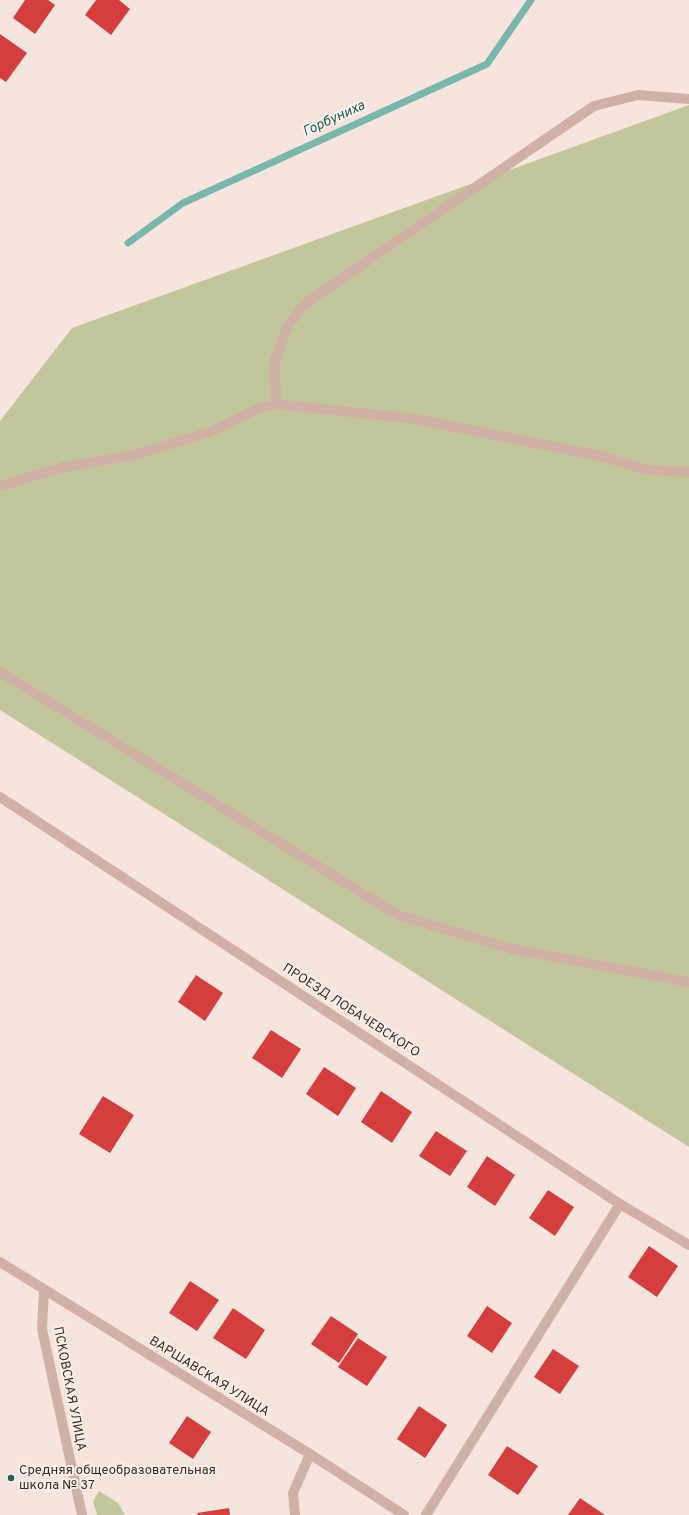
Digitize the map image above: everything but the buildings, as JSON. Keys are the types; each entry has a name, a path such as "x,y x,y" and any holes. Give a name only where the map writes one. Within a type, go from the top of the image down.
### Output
{"street":[{"path":"276,404 275,361 286,330 303,305 594,106 638,96 689,99"},
{"path":"0,486 64,467 134,455 210,432 260,408 276,404 416,419 600,456 648,470 689,472"},
{"path":"0,672 398,914 512,949 689,982"},
{"name":"ПРОЕЗД ЛОБАЧЕВСКОГО","path":"0,797 620,1204 689,1245"},
{"path":"426,1515 620,1204"},
{"name":"ВАРШАВСКАЯ УЛИЦА","path":"0,1262 310,1454 404,1515"},
{"name":"ПСКОВСКАЯ УЛИЦА","path":"44,1290 42,1329 82,1515"},
{"path":"295,1515 293,1493 310,1454"}],"green space":[{"path":"689,105 689,1147 0,710 0,421 72,328"},
{"path":"99,1491 118,1503 125,1515 97,1515 93,1501"}],"waterway":[{"name":"Горбуниха","path":"128,243 183,203 487,64 531,0"}],"place":[{"name":"Средняя общеобразовательная школа № 37","path":"11,1478"}]}
